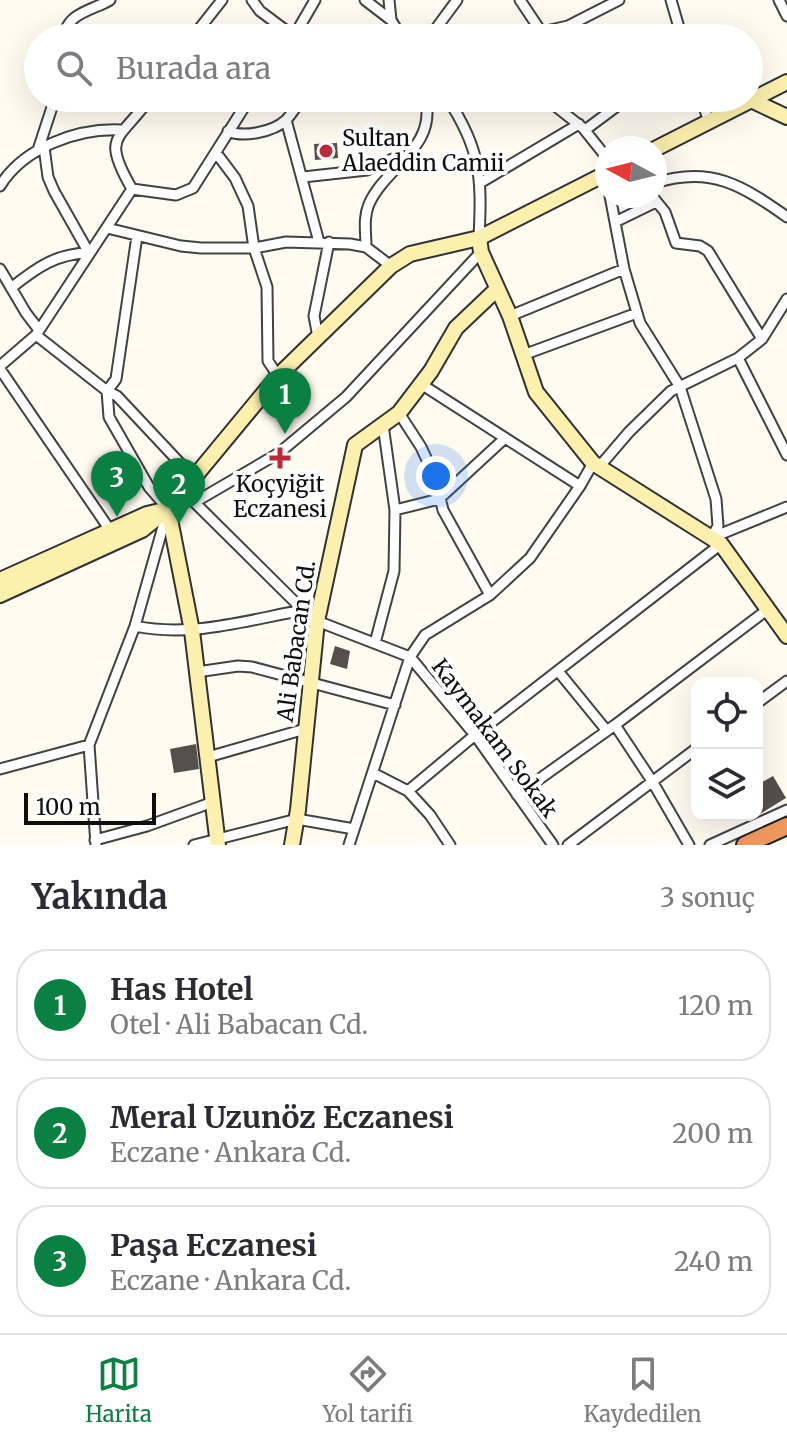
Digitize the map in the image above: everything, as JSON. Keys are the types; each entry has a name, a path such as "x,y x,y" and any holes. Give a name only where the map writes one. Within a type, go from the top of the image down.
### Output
{"highway":[{"path":"745,845 787,826"}],"main road":[{"path":"763,94 787,82"},
{"path":"763,106 787,117"},
{"path":"667,143 728,112"},
{"path":"0,595 142,530 168,509 278,376 391,266 410,254 480,245 595,183"},
{"path":"480,245 510,316 536,392 596,465 716,541 787,636"},
{"path":"383,425 399,413 421,384 456,328 497,289"},
{"name":"Ali Babacan Cd.","path":"292,845 317,621 355,445 383,425"},
{"path":"0,580 147,514 168,509"},
{"path":"168,509 192,631 217,841"}],"street":[{"path":"68,24 71,19 110,0"},
{"path":"203,24 222,0"},
{"path":"252,0 277,24"},
{"path":"301,24 315,0"},
{"path":"365,0 393,24"},
{"path":"389,0 391,20"},
{"path":"439,24 457,0"},
{"path":"520,0 536,24"},
{"path":"572,24 619,0"},
{"path":"671,0 678,24"},
{"path":"779,0 787,16"},
{"path":"51,112 41,148 48,177 89,253"},
{"path":"132,189 116,157 115,144 121,130 140,112"},
{"path":"132,189 176,195 185,193 197,184 240,112"},
{"path":"228,131 242,135 276,126 292,112"},
{"path":"366,247 365,224 371,200 407,158 424,131 426,112"},
{"path":"195,502 279,453 346,397 480,245 479,166 455,112"},
{"path":"563,112 582,127 595,143"},
{"path":"480,183 606,112"},
{"path":"706,112 709,122"},
{"path":"286,120 324,242 314,316 318,337"},
{"path":"0,186 12,170 41,148 98,129 121,130"},
{"path":"217,154 235,178 248,206 254,248 267,287 268,361 278,376"},
{"path":"303,177 367,170 395,158 407,158"},
{"path":"667,180 683,177 718,179 748,190 787,217"},
{"path":"110,530 0,367 38,332 132,189"},
{"path":"612,208 624,269 640,323 680,387 716,499 716,541"},
{"path":"615,222 639,208"},
{"path":"662,208 676,243 700,246 708,251 762,339"},
{"path":"107,228 192,247 254,248 286,242 366,247 391,266"},
{"path":"137,236 116,379 107,391 109,417 149,487 168,509 135,626 89,745 96,842 213,802"},
{"path":"11,288 34,269 59,256 89,253"},
{"path":"0,269 38,332 107,391 117,396 194,478"},
{"path":"510,316 624,269"},
{"path":"351,844 410,657 425,635 490,595 530,558 596,465 671,391 738,358 762,339 787,299"},
{"path":"523,355 637,313"},
{"path":"738,358 787,455"},
{"path":"421,384 580,486"},
{"path":"399,413 421,447 435,477 443,510 490,595"},
{"path":"375,643 394,571 395,510 383,425"},
{"path":"395,510 439,499 504,439"},
{"name":"Kaymakam Sokak","path":"183,491 317,621 410,657 475,735 553,845"},
{"path":"408,791 716,541 787,507"},
{"path":"517,795 768,609"},
{"path":"135,626 162,632 192,631 303,610"},
{"path":"197,672 238,666 309,680 395,705"},
{"path":"558,671 611,728 652,781 689,845"},
{"path":"763,699 787,681"},
{"path":"208,757 305,729"},
{"path":"0,769 89,745"},
{"path":"568,845 696,749"},
{"path":"373,773 408,791 430,815 450,845"},
{"path":"710,845 787,810"},
{"path":"194,845 297,819 354,829"}],"building":[{"name":"Sultan Alaeddin Camii","path":"337,143 338,158 315,160 314,144"},
{"path":"335,646 350,651 347,669 330,664"},
{"path":"196,744 199,769 174,773 170,749"},
{"path":"773,776 786,798 763,812 763,782"}],"place":[{"name":"Sultan Alaeddin Camii","path":"326,151"},
{"name":"Has Hotel","path":"285,434"},
{"name":"Koçyiğit Eczanesi","path":"280,458"},
{"name":"Paşa Eczanesi","path":"117,517"},
{"name":"Meral Uzunöz Eczanesi","path":"179,524"}]}
